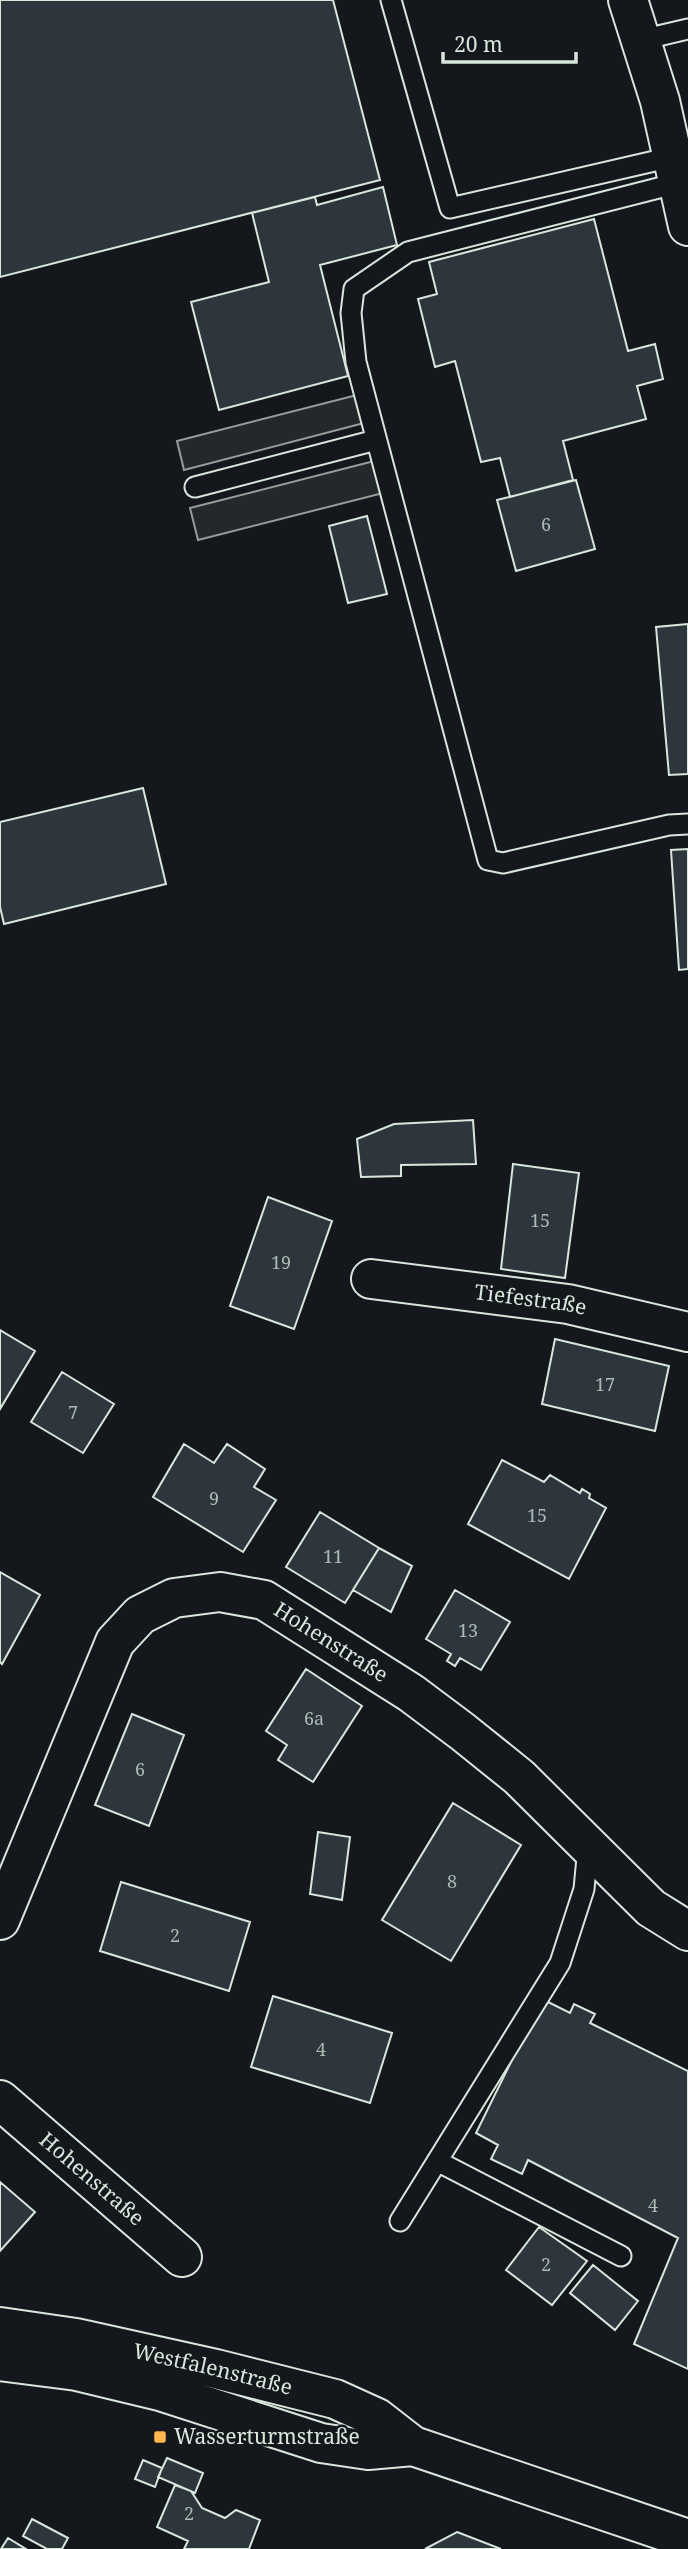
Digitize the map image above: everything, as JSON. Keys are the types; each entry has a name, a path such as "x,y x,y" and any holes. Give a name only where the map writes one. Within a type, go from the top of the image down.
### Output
{"street":[{"path":"628,0 660,101 688,226"},
{"name":"Tiefestraße","path":"371,1279 568,1304 688,1332"},
{"name":"Hohenstraße","path":"0,1920 115,1642 140,1615 151,1609 174,1598 219,1592 264,1600 411,1693 519,1777 651,1908 688,1931"},
{"name":"Hohenstraße","path":"0,2100 182,2257"},
{"name":"Westfalenstraße","path":"0,2327 76,2338 335,2399 377,2418 413,2446 688,2539"},
{"name":"Westfalenstraße","path":"0,2361 77,2371 160,2391 321,2443 368,2450 413,2446"}],"lane":[{"path":"391,0 450,208 675,170"},
{"path":"641,40 688,29"},
{"path":"675,170 408,252 354,289 351,313 356,362 488,860 503,863 669,825 688,824"},
{"path":"195,486 376,440"},
{"path":"400,2221 560,1962 584,1889 588,1847"},
{"path":"437,2161 621,2256"}],"shaded area":[{"path":"357,395 364,423 184,470 177,441"},
{"path":"386,458 395,490 198,540 190,508"}],"building":[{"path":"0,0 333,0 380,180 0,277"},
{"path":"383,187 397,245 320,265 348,376 219,410 191,302 269,282 252,213 315,197 317,205"},
{"path":"594,219 628,351 655,344 663,379 637,386 646,419 563,441 573,480 510,497 500,458 481,462 455,361 435,367 418,299 437,294 429,262"},
{"path":"576,480 595,549 516,571 497,500"},
{"path":"367,516 387,594 348,603 329,526"},
{"path":"688,624 688,774 669,775 656,627"},
{"path":"143,788 166,884 4,924 0,907 0,822"},
{"path":"688,849 688,969 679,970 671,850"},
{"path":"473,1120 476,1164 401,1165 401,1176 361,1177 357,1139 394,1124"},
{"path":"513,1164 579,1173 565,1278 501,1269"},
{"path":"268,1197 332,1221 294,1329 230,1306"},
{"path":"0,1330 35,1351 0,1409"},
{"path":"555,1339 669,1366 655,1431 542,1404"},
{"path":"62,1372 114,1404 83,1453 31,1422"},
{"path":"184,1444 214,1463 227,1444 265,1469 254,1487 276,1500 243,1552 153,1497"},
{"path":"502,1460 544,1482 550,1475 580,1493 582,1489 590,1494 589,1498 606,1508 569,1579 468,1524"},
{"path":"320,1512 379,1548 345,1603 286,1567"},
{"path":"379,1548 412,1566 391,1612 353,1590"},
{"path":"0,1572 40,1595 2,1664 0,1662"},
{"path":"455,1590 510,1622 481,1670 460,1658 455,1666 447,1661 451,1654 426,1639"},
{"path":"306,1669 362,1706 313,1782 278,1760 287,1745 266,1731"},
{"path":"132,1714 184,1735 149,1826 95,1805"},
{"path":"453,1803 521,1845 451,1961 382,1920"},
{"path":"318,1832 350,1837 342,1900 310,1894"},
{"path":"121,1882 250,1922 229,1991 100,1951"},
{"path":"273,1996 392,2033 370,2103 251,2067"},
{"path":"542,1999 570,2013 574,2004 595,2014 590,2023 688,2071 688,2369 634,2344 678,2238 528,2160 522,2174 491,2159 498,2145 476,2133"},
{"path":"0,2182 35,2212 0,2251"},
{"path":"539,2227 587,2261 552,2305 506,2270"},
{"path":"593,2265 638,2301 615,2330 570,2293"},
{"path":"167,2458 203,2473 195,2493 158,2477"},
{"path":"143,2460 162,2468 155,2487 135,2479"},
{"path":"175,2485 191,2491 202,2508 225,2518 236,2510 260,2520 249,2549 184,2549 188,2541 157,2527"},
{"path":"32,2519 68,2538 62,2549 47,2549 23,2536"},
{"path":"457,2532 501,2549 425,2549"},
{"path":"8,2538 26,2549 1,2549"}],"place":[{"name":"Wasserturmstraße","path":"160,2437"}]}
